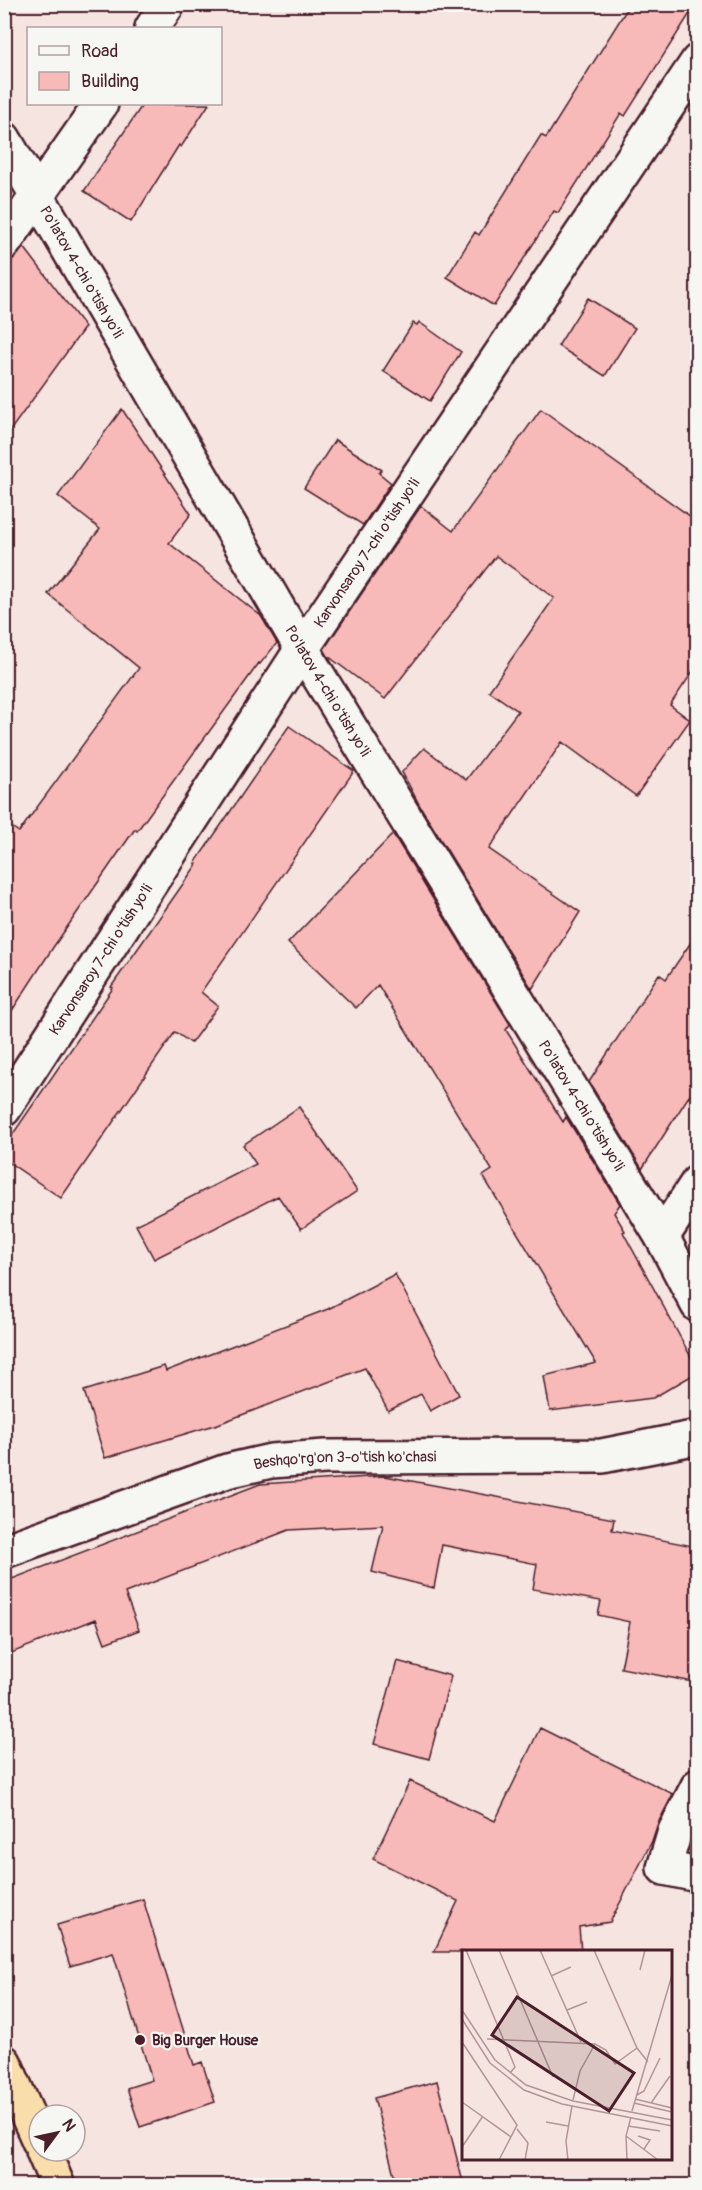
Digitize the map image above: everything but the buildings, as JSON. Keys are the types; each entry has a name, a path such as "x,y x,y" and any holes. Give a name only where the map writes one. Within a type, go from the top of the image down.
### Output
{"highway":[{"path":"4,2062 27,2114"},
{"path":"48,2163 58,2186"}],"street":[{"path":"153,27 168,4"},
{"name":"Karvonsaroy 7-chi o'tish yo'li","path":"4,1109 302,649 698,61"},
{"path":"4,243 100,105"},
{"name":"Po'latov 4-chi o'tish yo'li","path":"4,139 302,649 662,1237 698,1305"},
{"path":"662,1237 698,1182"},
{"name":"Beshqo'rg'on 3-o'tish ko'chasi","path":"4,1551 227,1471 271,1461 325,1457 602,1456 698,1437"},
{"path":"698,1786 675,1831 664,1869 698,1875"}],"place":[{"name":"Big Burger House","path":"140,2040"}]}
